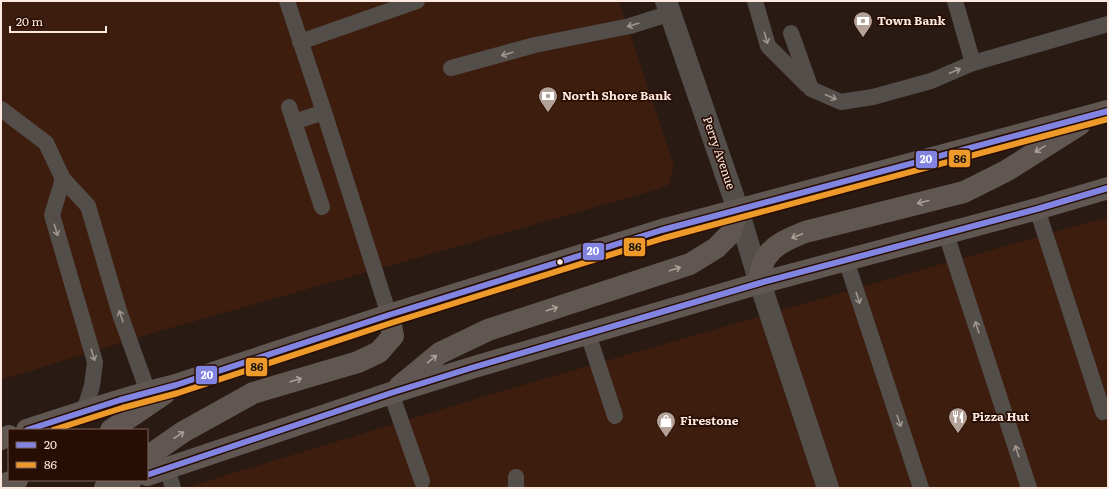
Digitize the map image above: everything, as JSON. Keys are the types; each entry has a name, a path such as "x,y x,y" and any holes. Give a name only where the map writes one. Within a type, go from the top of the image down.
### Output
{"main road":[{"path":"30,429 84,411 176,385 389,315 662,230 1102,112"},
{"path":"759,282 767,255 784,241 805,232 964,192 1006,171 1102,112"},
{"path":"162,477 391,393 759,282 946,234 1108,188"},
{"path":"391,393 440,353 488,330 690,264 716,248 730,234 738,210"},
{"path":"148,456 182,432 253,393 358,362 379,352 394,336 389,315"},
{"path":"112,429 176,385"},
{"path":"1,485 14,481"},
{"path":"104,488 114,481"},
{"path":"104,488 128,481"}],"street":[{"name":"Perry Avenue","path":"668,7 738,210 759,282 828,488"}],"lane":[{"path":"287,1 389,315"},
{"path":"300,42 417,1"},
{"path":"755,1 768,46 811,89 841,102 873,97 931,81 973,63 1108,24"},
{"path":"955,1 973,63"},
{"path":"451,68 535,46 630,26 668,7"},
{"path":"791,33 811,89"},
{"path":"289,107 322,207"},
{"path":"1,109 46,143 63,179 88,206 120,314 148,392"},
{"path":"294,122 324,112"},
{"path":"63,179 52,216 95,362 92,386 84,411"},
{"path":"1037,209 1103,412 1108,410"},
{"path":"946,234 1028,488"},
{"path":"846,260 920,488"},
{"path":"588,334 615,416"},
{"path":"391,393 422,481"}],"shaded area":[{"path":"1,1 619,1 674,166 669,184 659,189 160,331 1,380"},
{"path":"1108,217 1108,488 184,488 502,391"}],"transit line":[{"name":"20","path":"30,429 120,400 176,385 389,315 662,230 1108,111"},
{"name":"86","path":"56,429 122,408 178,393 391,323 664,238 1108,119"},
{"name":"20","path":"148,475 391,393 471,368 760,283 1037,209 1108,188"}],"place":[{"name":"Town Bank","path":"863,38"},
{"name":"North Shore Bank","path":"548,113"},
{"name":"Pizza Hut","path":"958,434"},
{"name":"Firestone","path":"666,438"}]}
